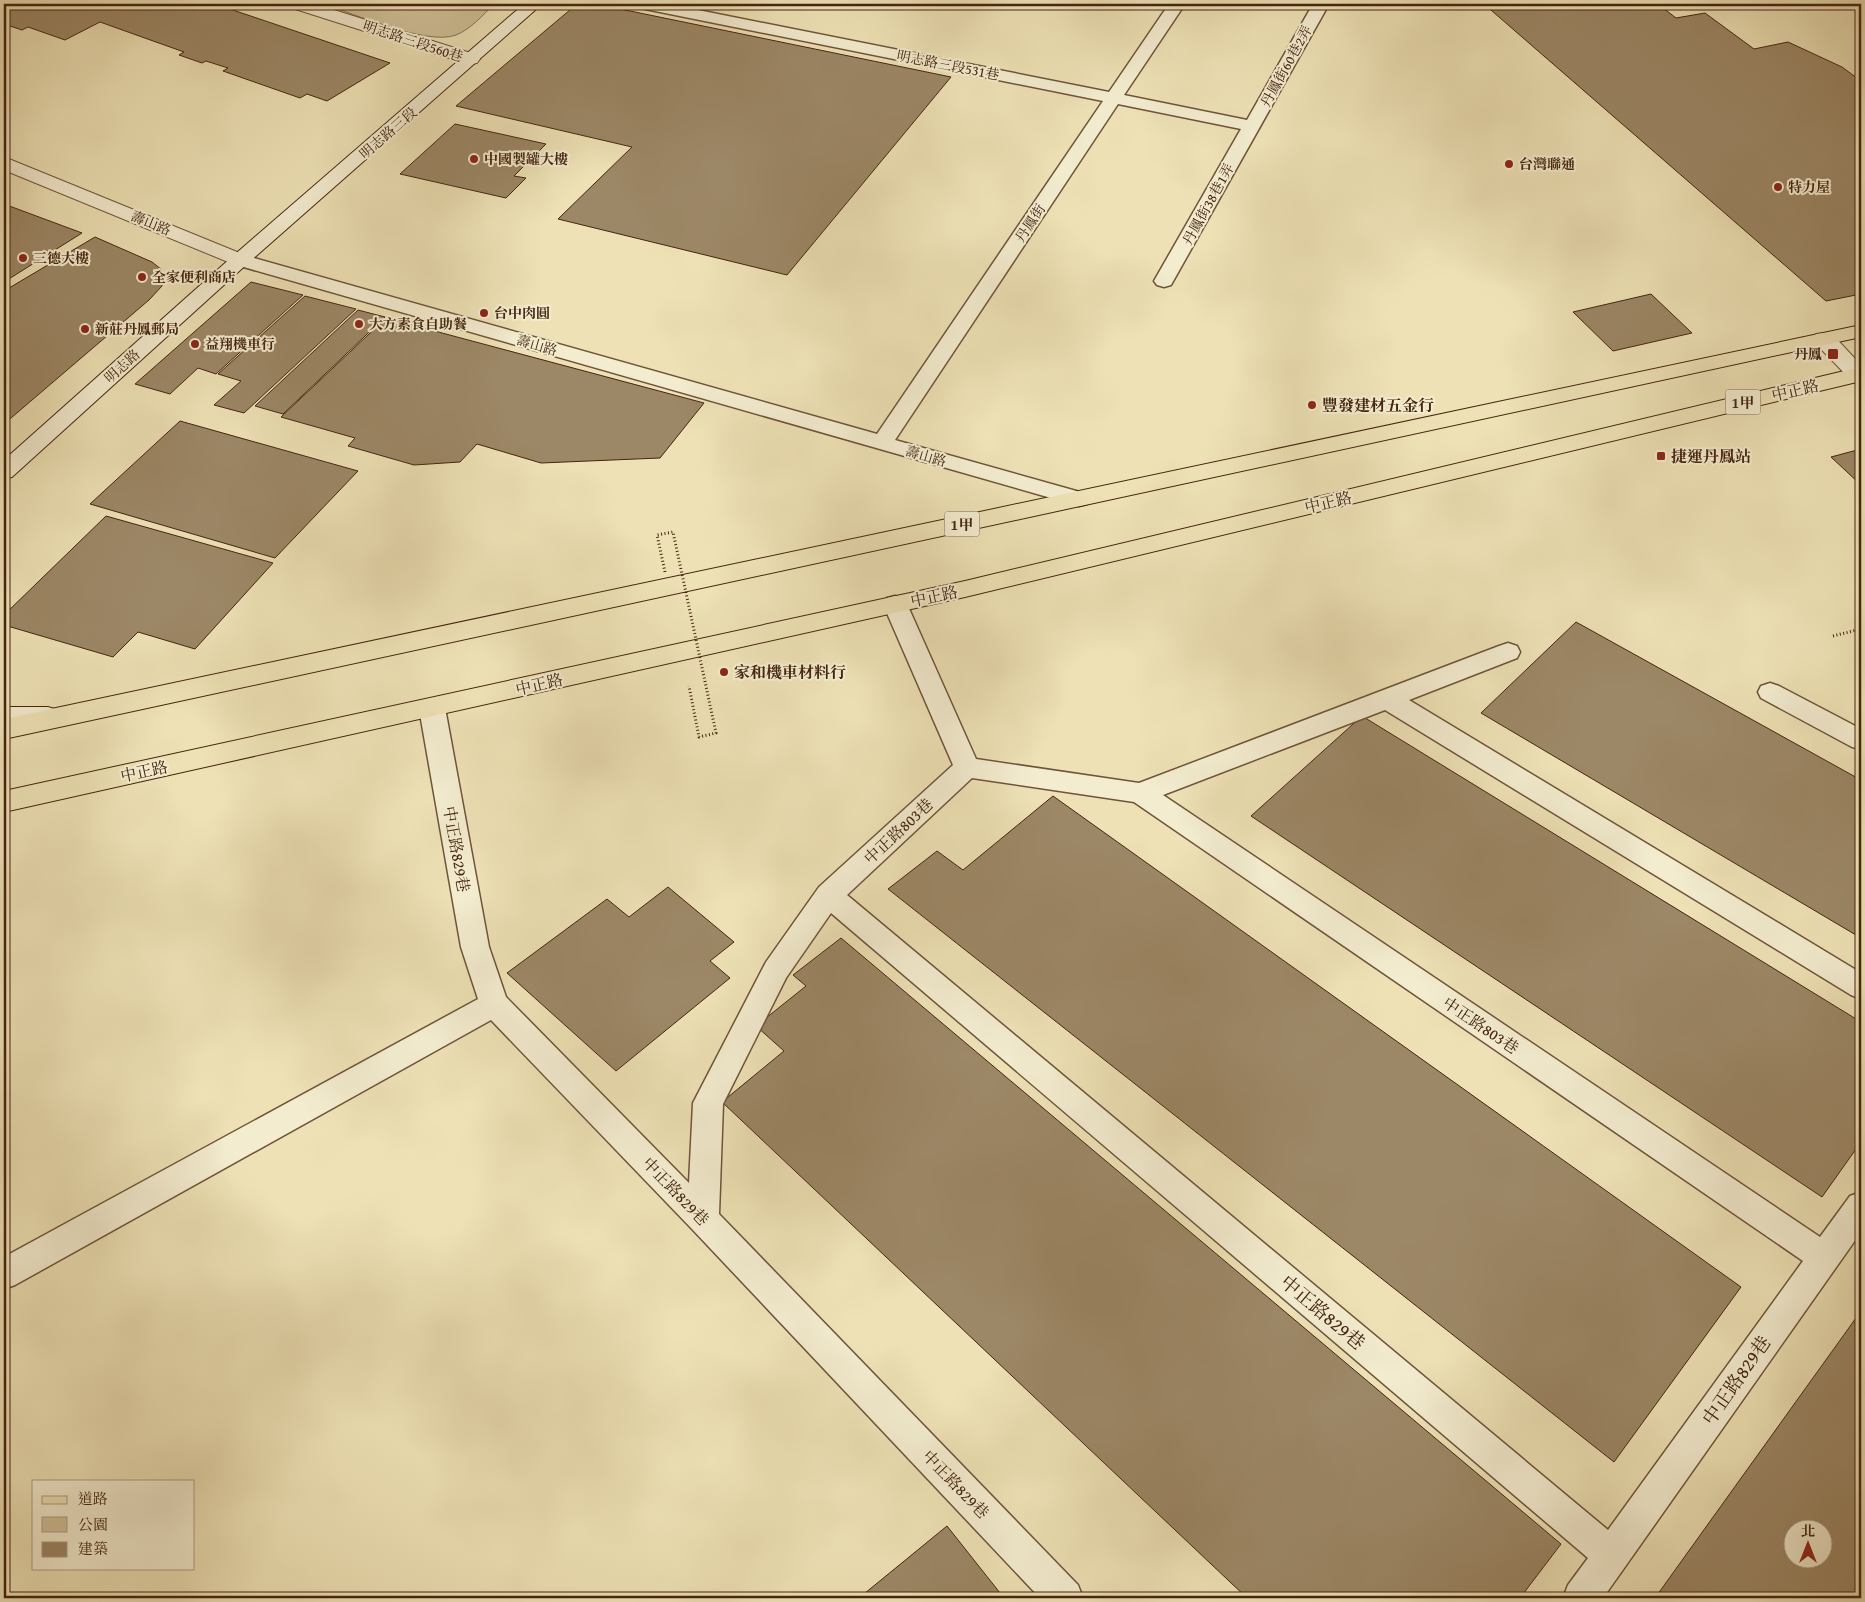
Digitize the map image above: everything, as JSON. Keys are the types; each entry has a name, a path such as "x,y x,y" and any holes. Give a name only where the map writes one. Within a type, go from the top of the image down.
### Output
{"main road":[{"name":"明志路三段560巷","path":"298,4 472,59"},
{"name":"明志路三段","path":"240,260 534,4"},
{"name":"壽山路","path":"4,163 240,260"},
{"name":"明志路","path":"4,472 240,260"},
{"name":"1甲","path":"4,729 1861,331"},
{"path":"1824,339 1860,375"},
{"name":"中正路","path":"4,802 895,604 1860,375"},
{"path":"4,718 62,717"}],"lane":[{"name":"明志路三段531巷","path":"645,4 1252,126"},
{"name":"丹鳳街","path":"882,443 1177,4"},
{"name":"丹鳳街60巷2弄","path":"1252,126 1317,4"},
{"name":"丹鳳街38巷1弄","path":"1164,281 1252,126"},
{"name":"壽山路","path":"240,260 1079,499"},
{"path":"895,604 967,767"},
{"name":"中正路803巷","path":"1140,793 1508,652"},
{"path":"1770,692 1861,740"},
{"path":"1387,699 1861,987"},
{"name":"中正路829巷","path":"432,708 475,947 494,1004 703,1219 1065,1598"},
{"name":"中正路803巷","path":"703,1219 708,1103 776,970 829,895 967,767 1140,793 1822,1257"},
{"name":"中正路829巷","path":"829,895 1612,1555"},
{"path":"4,1274 494,1004"},
{"name":"中正路829巷","path":"1581,1598 1822,1257 1861,1206"}],"path":[{"path":"466,4 476,7"},
{"path":"665,572 657,535 673,532 716,733 699,737 689,686"},
{"path":"1833,636 1861,629"}],"green space":[{"path":"324,4 494,4 467,29 456,35 444,37 410,33"}],"building":[{"path":"4,4 215,4 390,63 327,101 307,94 300,98 223,71 228,68 206,61 202,63 179,55 184,52 100,22 65,40 28,27 22,30 4,24"},
{"path":"577,4 596,4 951,77 787,275 558,219 632,147 456,106"},
{"name":"特力屋","path":"1484,4 1658,4 1676,18 1705,13 1754,49 1788,42 1842,67 1861,81 1861,294 1826,301"},
{"name":"中國製罐大樓","path":"455,124 546,144 514,176 526,178 506,198 400,174"},
{"name":"三德大樓","path":"4,204 82,233 4,282"},
{"path":"95,237 152,262 162,270 162,286 149,300 4,424 4,291"},
{"path":"251,282 303,295 216,374 198,368 170,394 135,384"},
{"path":"1651,294 1692,333 1613,351 1573,312"},
{"path":"305,296 356,309 244,413 214,405 241,381 218,374"},
{"path":"358,310 385,317 283,414 255,406"},
{"path":"386,318 704,403 660,458 541,463 477,444 460,462 414,465 348,446 355,438 281,417"},
{"path":"180,421 358,471 275,558 90,504"},
{"path":"1861,449 1861,485 1831,457"},
{"path":"106,516 273,563 195,649 138,632 113,657 4,625 4,615"},
{"path":"1576,622 1861,780 1861,938 1481,713"},
{"path":"1362,716 1861,1022 1861,1142 1822,1197 1251,816"},
{"path":"1053,796 1741,1287 1614,1462 888,889 937,851 963,870"},
{"path":"668,887 734,942 710,961 730,978 616,1071 507,973 607,899 629,917"},
{"path":"841,938 1561,1544 1520,1598 1247,1598 722,1102 784,1051 756,1026 806,986 793,975"},
{"path":"1861,1311 1861,1598 1655,1598"},
{"path":"947,1526 1004,1598 859,1598"}],"place":[{"name":"中國製罐大樓","path":"474,159"},
{"name":"台灣聯通","path":"1509,164"},
{"name":"特力屋","path":"1778,187"},
{"name":"三德大樓","path":"23,258"},
{"name":"全家便利商店","path":"142,277"},
{"name":"台中肉圓","path":"484,313"},
{"name":"大方素食自助餐","path":"359,324"},
{"name":"新莊丹鳳郵局","path":"85,329"},
{"name":"益翔機車行","path":"195,344"},
{"name":"丹鳳","path":"1833,354"},
{"name":"豐發建材五金行","path":"1312,405"},
{"name":"捷運丹鳳站","path":"1661,456"},
{"name":"家和機車材料行","path":"724,672"}]}
